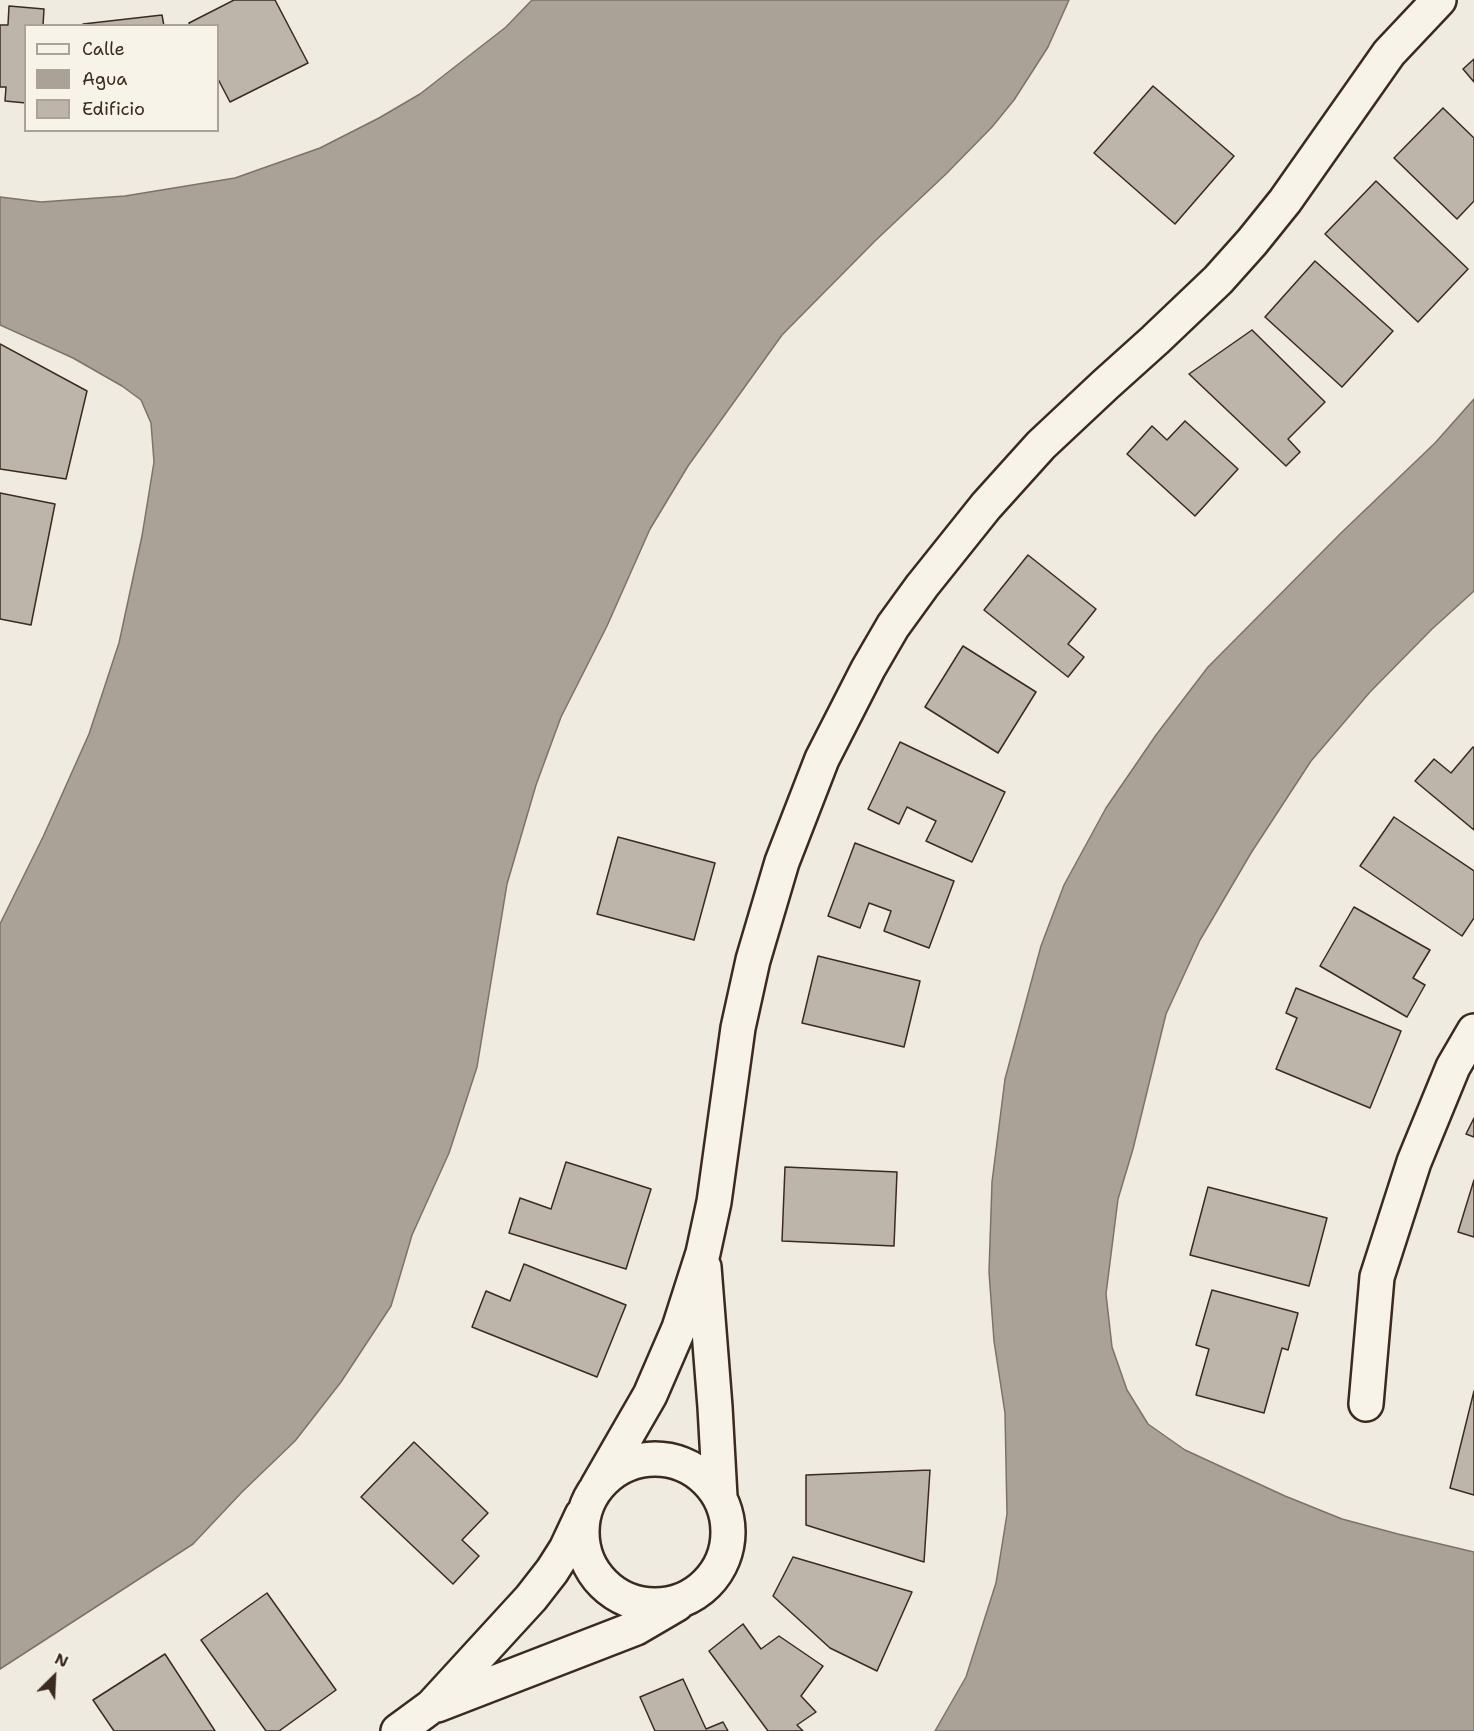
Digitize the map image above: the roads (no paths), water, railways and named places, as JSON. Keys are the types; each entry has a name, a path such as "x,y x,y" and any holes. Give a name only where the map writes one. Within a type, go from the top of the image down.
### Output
{"street":[{"path":"398,1731 432,1706 531,1598 552,1571 566,1549 591,1497 650,1395 679,1328 703,1253 714,1202 738,1028 753,960 782,862 822,759 868,669 893,626 986,506 1041,445 1218,280 1252,242 1285,201 1389,53 1439,0"},
{"path":"1366,1404 1377,1277 1418,1151 1453,1067 1474,1031"},
{"path":"432,1706 636,1628 705,1587 720,1568 728,1544 728,1520 720,1497 716,1407 703,1253"},
{"path":"685,1600 661,1606 637,1604 615,1594 596,1577 585,1556 581,1532 591,1497 615,1470 637,1461 661,1459 685,1465 705,1478 720,1497"}],"water":[{"path":"532,0 1069,0 1048,47 1014,100 992,127 946,174 875,241 782,335 688,466 650,529 607,626 561,717 536,785 507,884 477,1067 449,1153 412,1235 391,1306 341,1382 295,1441 193,1544 0,1669 0,924 43,837 89,734 119,643 142,536 154,462 151,423 141,400 122,386 73,358 0,325 0,197 41,202 125,196 235,178 320,148 420,94 506,27"},
{"path":"1474,399 1474,591 1432,629 1370,692 1311,761 1251,853 1200,940 1166,1014 1133,1149 1118,1199 1106,1294 1112,1347 1127,1390 1148,1424 1185,1450 1285,1496 1342,1519 1474,1552 1474,1731 935,1731 966,1677 996,1583 1007,1514 1005,1413 994,1341 989,1272 992,1182 1005,1079 1041,946 1064,885 1106,808 1156,735 1208,667 1341,533 1435,443"}]}
